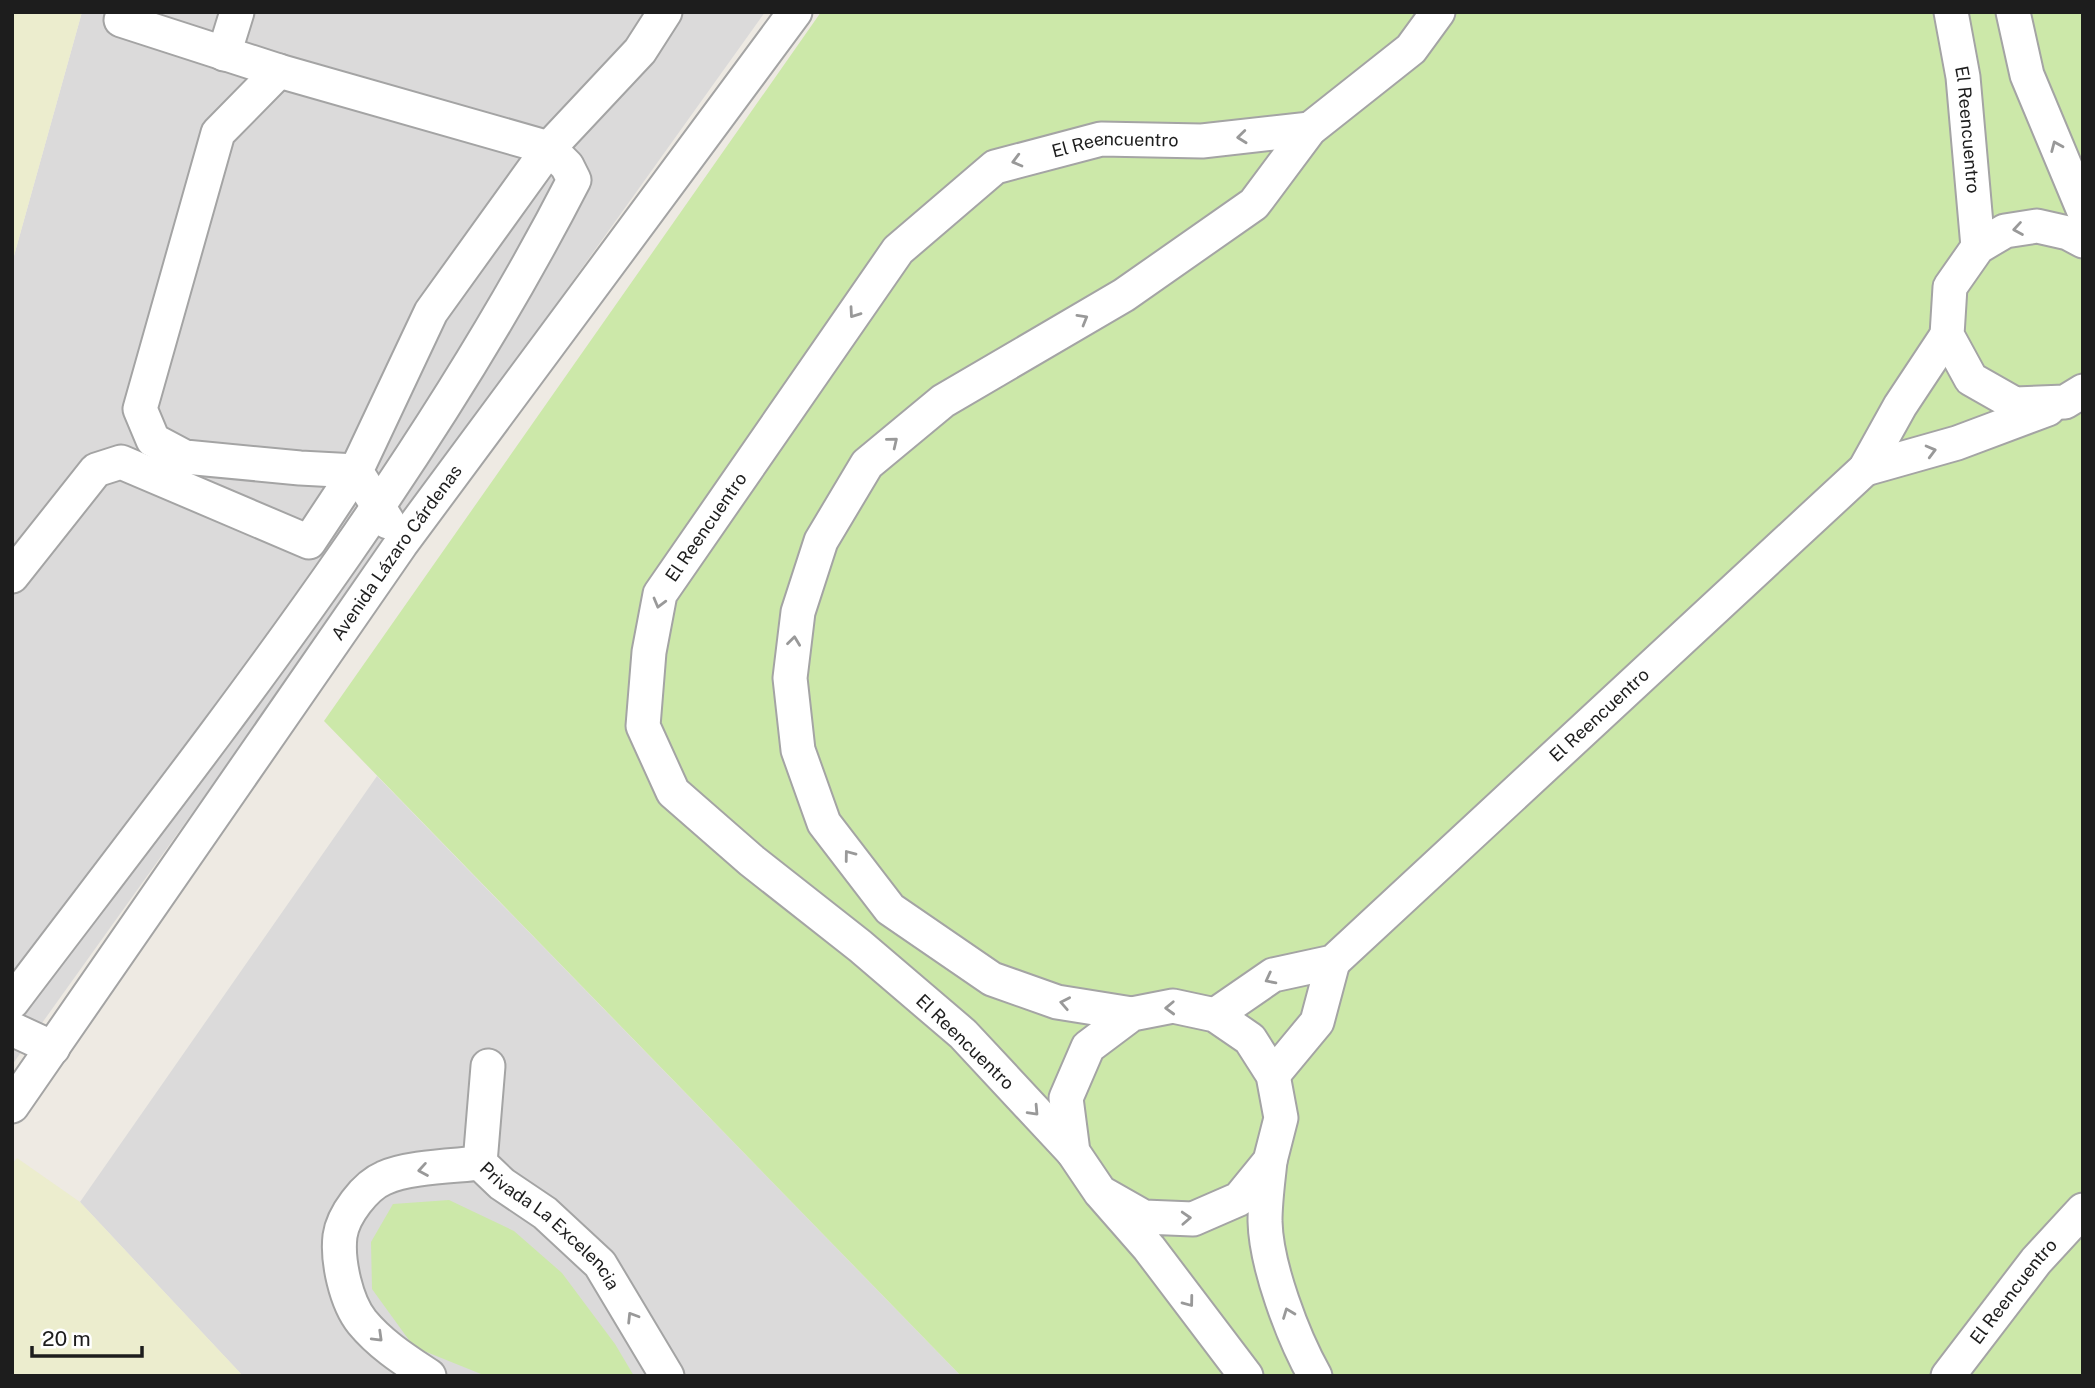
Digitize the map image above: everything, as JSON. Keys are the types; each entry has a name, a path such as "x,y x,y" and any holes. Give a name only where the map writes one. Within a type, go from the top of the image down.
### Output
{"street":[{"path":"224,54 237,12"},
{"path":"309,542 356,471 431,313 549,148 640,51 665,12"},
{"path":"1315,1376 1274,1277 1265,1222 1270,1161 1281,1118 1273,1075 1250,1039 1216,1014 1173,1006 1132,1014 1057,1002 992,979 890,909 824,823 798,750 790,678 798,612 821,541 867,464 943,401 1124,295 1254,204 1310,129 1410,49 1438,12"},
{"name":"El Reencuentro","path":"1951,12 1963,77 1978,247"},
{"path":"2013,12 2027,75 2083,209"},
{"name":"Avenida Lázaro Cárdenas","path":"12,1106 401,544 794,13"},
{"path":"12,1002 198,757 378,507 485,340 574,180 567,166 549,148 279,71 121,20"},
{"path":"279,71 218,133 140,409 153,440 185,457 356,471"},
{"name":"El Reencuentro","path":"1073,1152 963,1034 860,946 752,861 673,792 643,726 649,652 660,594 898,250 995,167 1101,139 1202,141 1310,129"},
{"path":"2074,396 2015,404 1971,379 1947,335 1950,287 1978,247 2005,231 2037,226 2068,233 2083,241"},
{"name":"El Reencuentro","path":"1333,962 1865,469 1900,406 1947,335"},
{"name":"El Reencuentro","path":"1865,469 1957,443 2026,419 2074,396"},
{"path":"12,576 96,470 121,462 309,542 336,566"},
{"path":"356,471 401,544"},
{"path":"198,757 236,783"},
{"path":"860,946 890,909"},
{"path":"1216,1014 1273,975 1333,962 1317,1022 1273,1075"},
{"path":"1132,1014 1088,1047 1066,1098 1073,1152 1100,1192 1149,1248 1246,1376"},
{"path":"12,1029 52,1048"},
{"path":"480,1163 488,1066"},
{"path":"1100,1192 1144,1217 1193,1219 1239,1199 1270,1161"},
{"name":"Privada La Excelencia","path":"429,1376 393,1352 361,1321 343,1281 340,1234 355,1201 383,1178 426,1168 480,1163 502,1184 545,1213 600,1264 667,1376"},
{"name":"El Reencuentro","path":"1948,1376 2036,1261 2083,1210"}],"shaded area":[{"path":"82,12 765,12 12,1065 12,263"},
{"path":"377,776 961,1376 243,1376 80,1202"}],"green space":[{"path":"12,12 82,12 12,263"},
{"path":"821,12 2083,12 2083,1376 961,1376 324,721"},
{"path":"17,1158 80,1202 243,1376 12,1376 12,1164"},
{"path":"449,1200 514,1231 562,1273 615,1344 634,1376 486,1376 414,1347 372,1289 371,1242 393,1204"}]}
